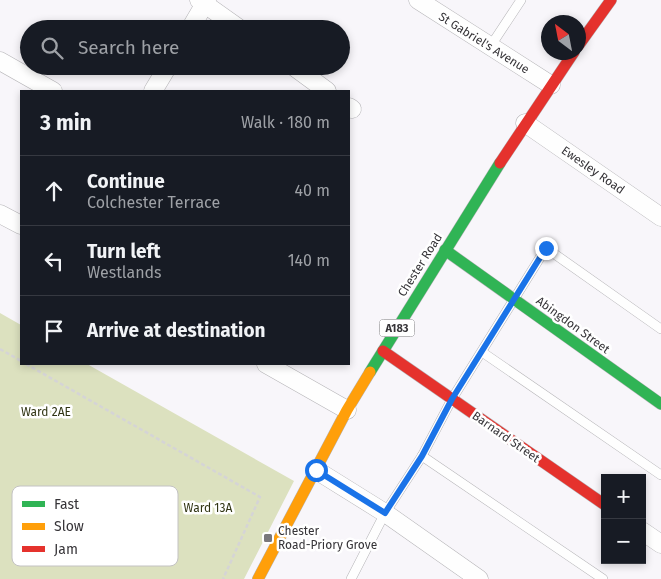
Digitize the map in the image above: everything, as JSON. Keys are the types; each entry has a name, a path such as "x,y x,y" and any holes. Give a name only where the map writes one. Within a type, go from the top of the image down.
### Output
{"main road":[{"path":"586,35 611,0"},
{"name":"Chester Road","path":"258,579 347,410 524,123 568,60"},
{"name":"Abingdon Street","path":"445,250 661,404"},
{"name":"Barnard Street","path":"383,351 601,502"}],"street":[{"name":"St Gabriel's Avenue","path":"418,0 551,85"},
{"path":"194,20 204,1 228,20"},
{"path":"0,61 20,72"},
{"path":"25,75 51,90"},
{"path":"154,90 163,75"},
{"path":"305,75 326,90"},
{"name":"Ewesley Road","path":"524,123 661,218"},
{"path":"0,214 20,225"},
{"path":"268,365 347,410"},
{"path":"316,470 385,513 479,579"},
{"path":"646,534 661,544"}],"lane":[{"path":"490,47 521,0"},
{"path":"351,579 385,513 422,456 452,399 546,248 661,329"},
{"path":"482,352 661,475"},
{"path":"422,456 604,579"}],"path":[{"path":"0,349 20,360"},
{"path":"28,365 260,497 223,579"}],"green space":[{"path":"0,313 20,324 20,365 89,365 294,481 244,579 0,579"}],"traffic: fast":[{"path":"370,372 500,163"},
{"path":"445,250 661,404"}],"traffic: slow":[{"path":"258,579 347,410 370,372"}],"traffic: jam":[{"path":"586,35 611,0"},
{"path":"500,163 569,60"},
{"path":"383,351 601,502"}],"place":[{"name":"Chester Road-Priory Grove","path":"268,538"}],"route":[{"path":"316,470 385,513 422,456 452,399 546,248"}],"park label":[{"name":"Ward 2AE","path":"46,412"},
{"name":"Ward 13A","path":"208,508"}]}
